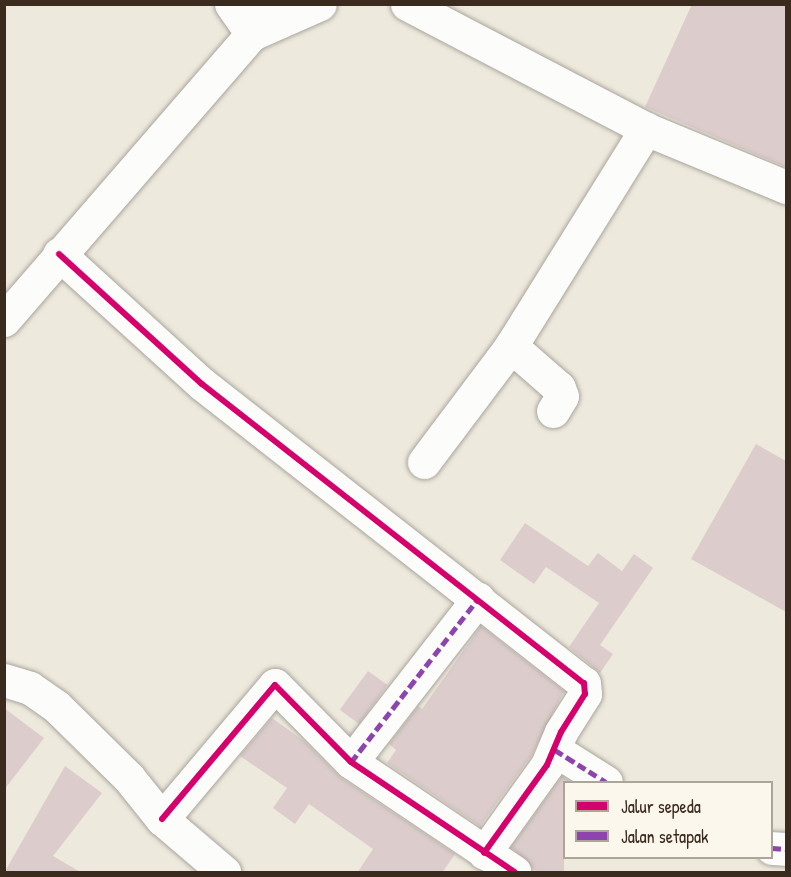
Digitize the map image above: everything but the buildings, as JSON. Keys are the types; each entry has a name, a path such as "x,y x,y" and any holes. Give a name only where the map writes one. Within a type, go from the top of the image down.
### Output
{"street":[{"path":"231,4 252,34"},
{"path":"4,320 252,34 270,4"},
{"path":"252,34 320,4"},
{"path":"406,4 646,129 786,188"},
{"path":"424,462 511,346 646,129"},
{"path":"59,254 202,384 587,687 555,750 484,853"},
{"path":"511,346 559,388 562,396 553,411"},
{"path":"351,762 478,599"},
{"path":"4,680 30,688 56,706 129,778 162,819 224,873"},
{"path":"162,819 275,685 351,762 515,873"},
{"path":"555,750 603,781"}],"marked path":[{"path":"351,762 478,599"},
{"path":"555,750 604,781"},
{"path":"773,848 786,849"}],"cycle path":[{"path":"59,254 202,384 584,683 585,694 561,732 547,765 484,853"},
{"path":"162,819 275,685 351,762 515,872"}]}
